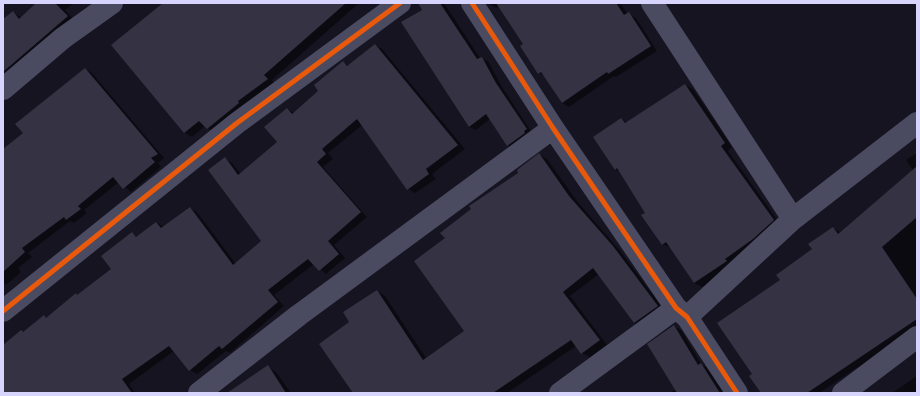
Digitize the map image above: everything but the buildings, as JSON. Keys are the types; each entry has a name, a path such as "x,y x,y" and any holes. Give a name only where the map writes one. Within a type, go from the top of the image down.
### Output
{"street":[{"path":"3,89 63,38 112,3"},
{"path":"3,311 237,124 400,3"},
{"path":"472,3 553,128 737,393"},
{"path":"660,6 793,219"},
{"path":"560,393 681,312 793,219 917,123"},
{"path":"199,393 299,315 553,128"},
{"path":"843,393 917,337"}],"cycle path":[{"path":"3,311 237,123 400,3"},
{"path":"472,3 553,128 676,308 687,317 737,393"}]}
